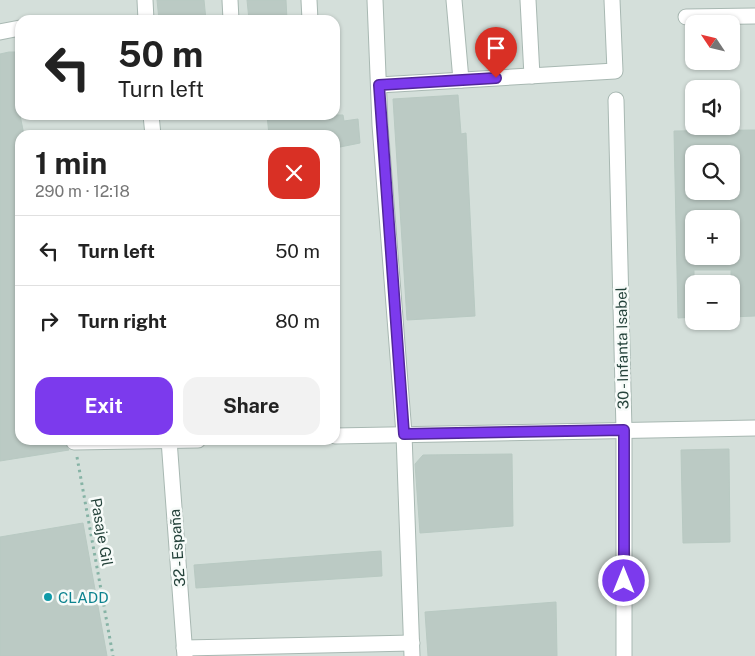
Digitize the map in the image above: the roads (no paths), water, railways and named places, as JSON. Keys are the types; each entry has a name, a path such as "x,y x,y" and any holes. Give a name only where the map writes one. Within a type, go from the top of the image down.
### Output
{"street":[{"path":"145,0 146,15"},
{"path":"230,0 231,15"},
{"path":"309,0 310,15"},
{"path":"185,652 412,649 404,434 380,125 375,0"},
{"path":"454,0 461,80"},
{"path":"528,0 532,76"},
{"path":"379,85 615,71 612,0"},
{"path":"740,16 755,16"},
{"path":"0,32 15,29"},
{"name":"30 - Infanta Isabel","path":"616,100 624,430 624,656"},
{"path":"340,436 755,428"},
{"name":"32 - España","path":"169,445 185,652"}],"place":[{"name":"CLADD","path":"48,597"}]}
